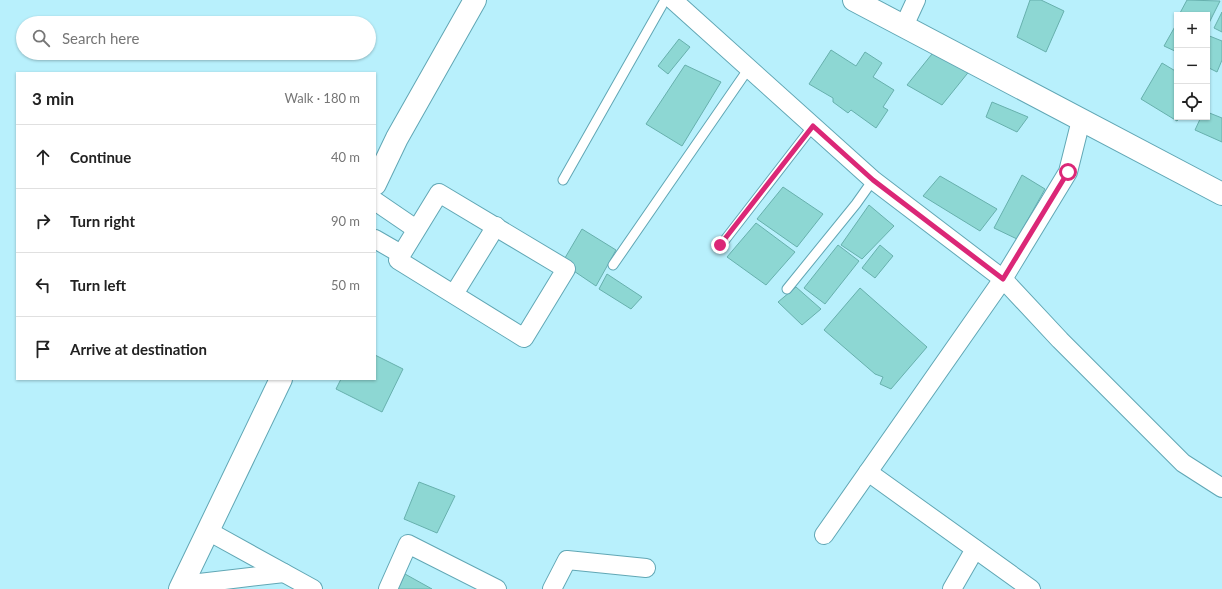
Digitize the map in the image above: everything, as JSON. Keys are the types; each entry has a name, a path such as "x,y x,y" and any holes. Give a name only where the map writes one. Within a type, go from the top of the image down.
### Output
{"street":[{"path":"376,182 404,125 475,0"},
{"path":"673,0 873,180 1003,279 1060,340 1182,463 1222,488"},
{"path":"854,0 1222,194"},
{"path":"904,26 916,0"},
{"path":"824,535 1003,279 1068,172 1081,120"},
{"path":"439,192 566,269 524,338 398,260 416,229 439,192"},
{"path":"376,202 416,229"},
{"path":"454,294 496,226"},
{"path":"376,240 401,254"},
{"path":"181,587 281,380"},
{"path":"868,472 1031,589"},
{"path":"208,531 313,589"},
{"path":"388,589 408,544 498,589"},
{"path":"952,589 975,549"},
{"path":"552,589 567,560 646,568"},
{"path":"181,587 284,573"}],"lane":[{"path":"563,180 666,0"},
{"path":"613,265 749,68"},
{"path":"720,245 813,126"},
{"path":"787,289 856,204 873,180"}],"building":[{"path":"1030,0 1041,0 1064,11 1046,52 1017,37"},
{"path":"1187,0 1220,1 1210,21 1210,12 1181,12"},
{"path":"1222,12 1222,32 1214,28"},
{"path":"1174,28 1174,51 1164,46"},
{"path":"1210,36 1222,41 1222,60 1217,72 1210,68"},
{"path":"679,39 690,47 668,74 658,66"},
{"path":"936,49 971,69 942,105 907,85"},
{"path":"831,50 856,66 865,52 882,63 873,77 894,90 883,107 888,110 876,128 851,110 848,113 833,102 833,98 809,84"},
{"path":"1162,63 1174,70 1174,119 1141,99"},
{"path":"685,65 721,82 682,146 646,124"},
{"path":"992,102 1028,117 1017,132 986,117"},
{"path":"1210,113 1222,118 1222,142 1195,130 1200,120 1210,120"},
{"path":"1022,175 1045,189 1017,239 994,228"},
{"path":"940,176 997,209 980,231 923,196"},
{"path":"783,187 823,214 797,247 757,219"},
{"path":"869,205 894,226 862,259 841,245"},
{"path":"756,223 795,252 766,285 727,257"},
{"path":"582,229 616,250 596,286 562,263"},
{"path":"838,245 859,261 825,304 804,288"},
{"path":"880,245 893,256 875,278 862,268"},
{"path":"607,274 642,297 631,309 599,289"},
{"path":"796,287 821,309 802,325 778,302"},
{"path":"860,288 927,347 891,389 880,384 883,377 875,374 824,330"},
{"path":"376,356 403,369 382,412 336,389 340,380 376,380"},
{"path":"419,482 455,496 437,533 404,519"},
{"path":"405,574 432,589 398,589"}],"route":[{"path":"720,245 813,126 873,180 1003,279 1068,172"}]}
